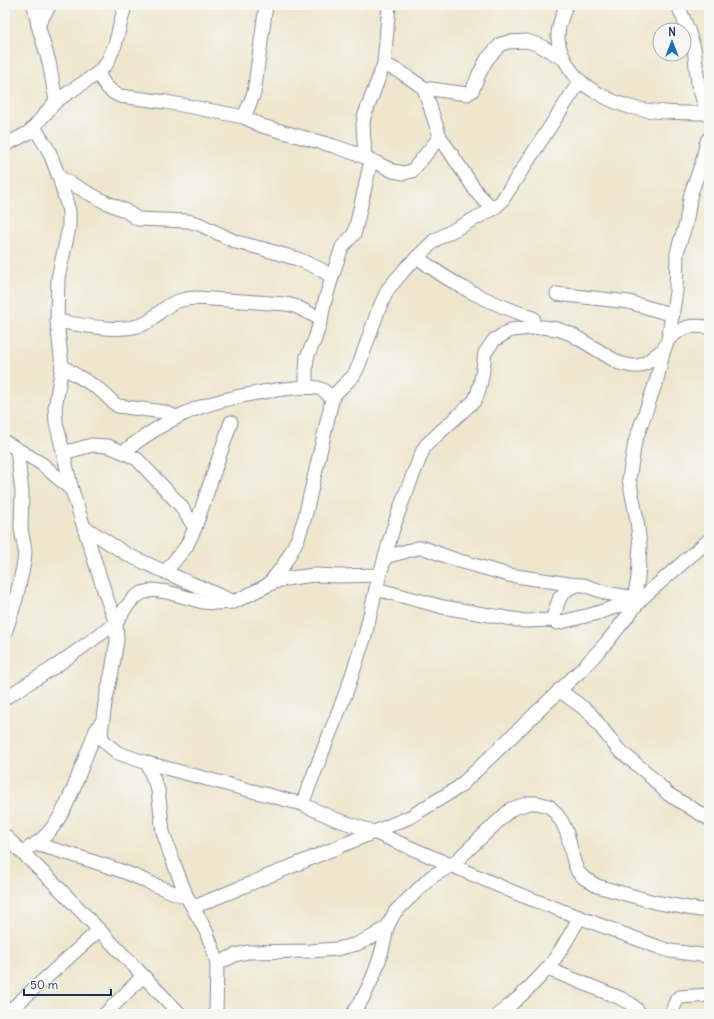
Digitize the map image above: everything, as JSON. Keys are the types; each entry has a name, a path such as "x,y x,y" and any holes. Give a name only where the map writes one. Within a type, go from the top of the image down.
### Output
{"street":[{"path":"34,5 38,25 49,62 56,100"},
{"path":"38,25 50,5"},
{"path":"5,145 28,133 56,100 98,73 107,63 114,46 125,5"},
{"path":"244,117 254,93 266,5"},
{"path":"306,387 308,357 321,319 332,277 342,247 355,231 368,159 363,125 364,117 384,64 389,5"},
{"path":"566,5 558,37 564,59 580,81 604,97 633,108 669,113 708,115 698,84 694,48 678,5"},
{"path":"384,64 402,73 424,88 467,94 472,91 479,74 488,59 501,44 527,41 564,59"},
{"path":"98,73 104,86 120,96 155,100 244,117 262,126 334,146 368,159 393,171 404,173 412,171 440,137"},
{"path":"268,585 283,566 298,538 305,517 332,400 337,392 354,375 378,311 388,289 417,257 441,236 493,209 501,202 580,81"},
{"path":"424,88 440,137 478,194 493,209"},
{"path":"34,127 49,151 59,177 69,211 69,228 58,278 57,321 62,366 55,408 56,422 72,490 116,623 117,640 102,720 102,740 118,753 147,763 302,804 335,819 374,832 518,894 670,951 709,956"},
{"path":"636,599 640,546 637,520 629,479 635,442 657,379 666,344 677,285 678,249 686,224 691,193 709,138"},
{"path":"59,177 138,218 188,221 199,224 236,242 298,259 320,269 332,277"},
{"path":"417,257 438,273 460,286 483,298 533,318"},
{"path":"557,294 628,302 672,316"},
{"path":"57,321 103,327 122,328 135,326 148,322 173,302 184,298 286,304 294,306 321,319"},
{"path":"302,804 347,690 365,636 376,589 401,505 423,450 426,445 475,400 482,378 485,353 494,340 511,330 542,327 557,329 571,334 619,363 639,366 646,363 666,344 675,332 687,326 696,325 709,327"},
{"path":"62,366 96,387 118,406 164,412 176,418"},
{"path":"123,452 152,431 176,418 202,407 248,394 306,387 318,388 324,391 332,400"},
{"path":"165,572 186,548 195,528 231,422"},
{"path":"5,442 42,464 72,490"},
{"path":"64,455 67,452 92,445 114,447 137,459 181,506 195,528"},
{"path":"5,633 16,599 24,563 25,551 21,528 22,492 17,449"},
{"path":"84,527 128,555 234,602"},
{"path":"36,844 111,868 191,902 410,817 459,787 559,690 582,670 607,642 636,599 709,540"},
{"path":"385,557 418,548 424,548 456,560 509,576 584,585 606,593 636,599"},
{"path":"5,698 56,666 116,623 126,607 135,597 153,590 215,604 234,602 280,580 315,574 340,576 380,575"},
{"path":"552,620 560,596 568,589 576,585"},
{"path":"376,589 443,607 525,621 552,620 557,623 576,620 636,599"},
{"path":"559,690 589,712 618,749 648,774 668,794 709,819"},
{"path":"21,851 36,844 45,836 61,814 97,728 102,720"},
{"path":"147,763 158,790 163,832 191,902 214,952 217,964 216,1014"},
{"path":"353,1014 368,990 375,974 385,942 387,927 395,912 431,877 452,865 511,809 520,805 537,803 549,806 562,822 567,833 578,872 584,878 597,886 661,903 700,910 709,910"},
{"path":"5,836 54,883 180,1014"},
{"path":"500,1014 519,998 548,969 568,939 580,917"},
{"path":"217,964 235,955 248,952 337,949 358,944 387,927"},
{"path":"6,1014 99,930"},
{"path":"548,969 620,998 631,1004 641,1014"},
{"path":"105,1014 143,976"},
{"path":"671,1014 677,999 680,997 709,995"}]}
